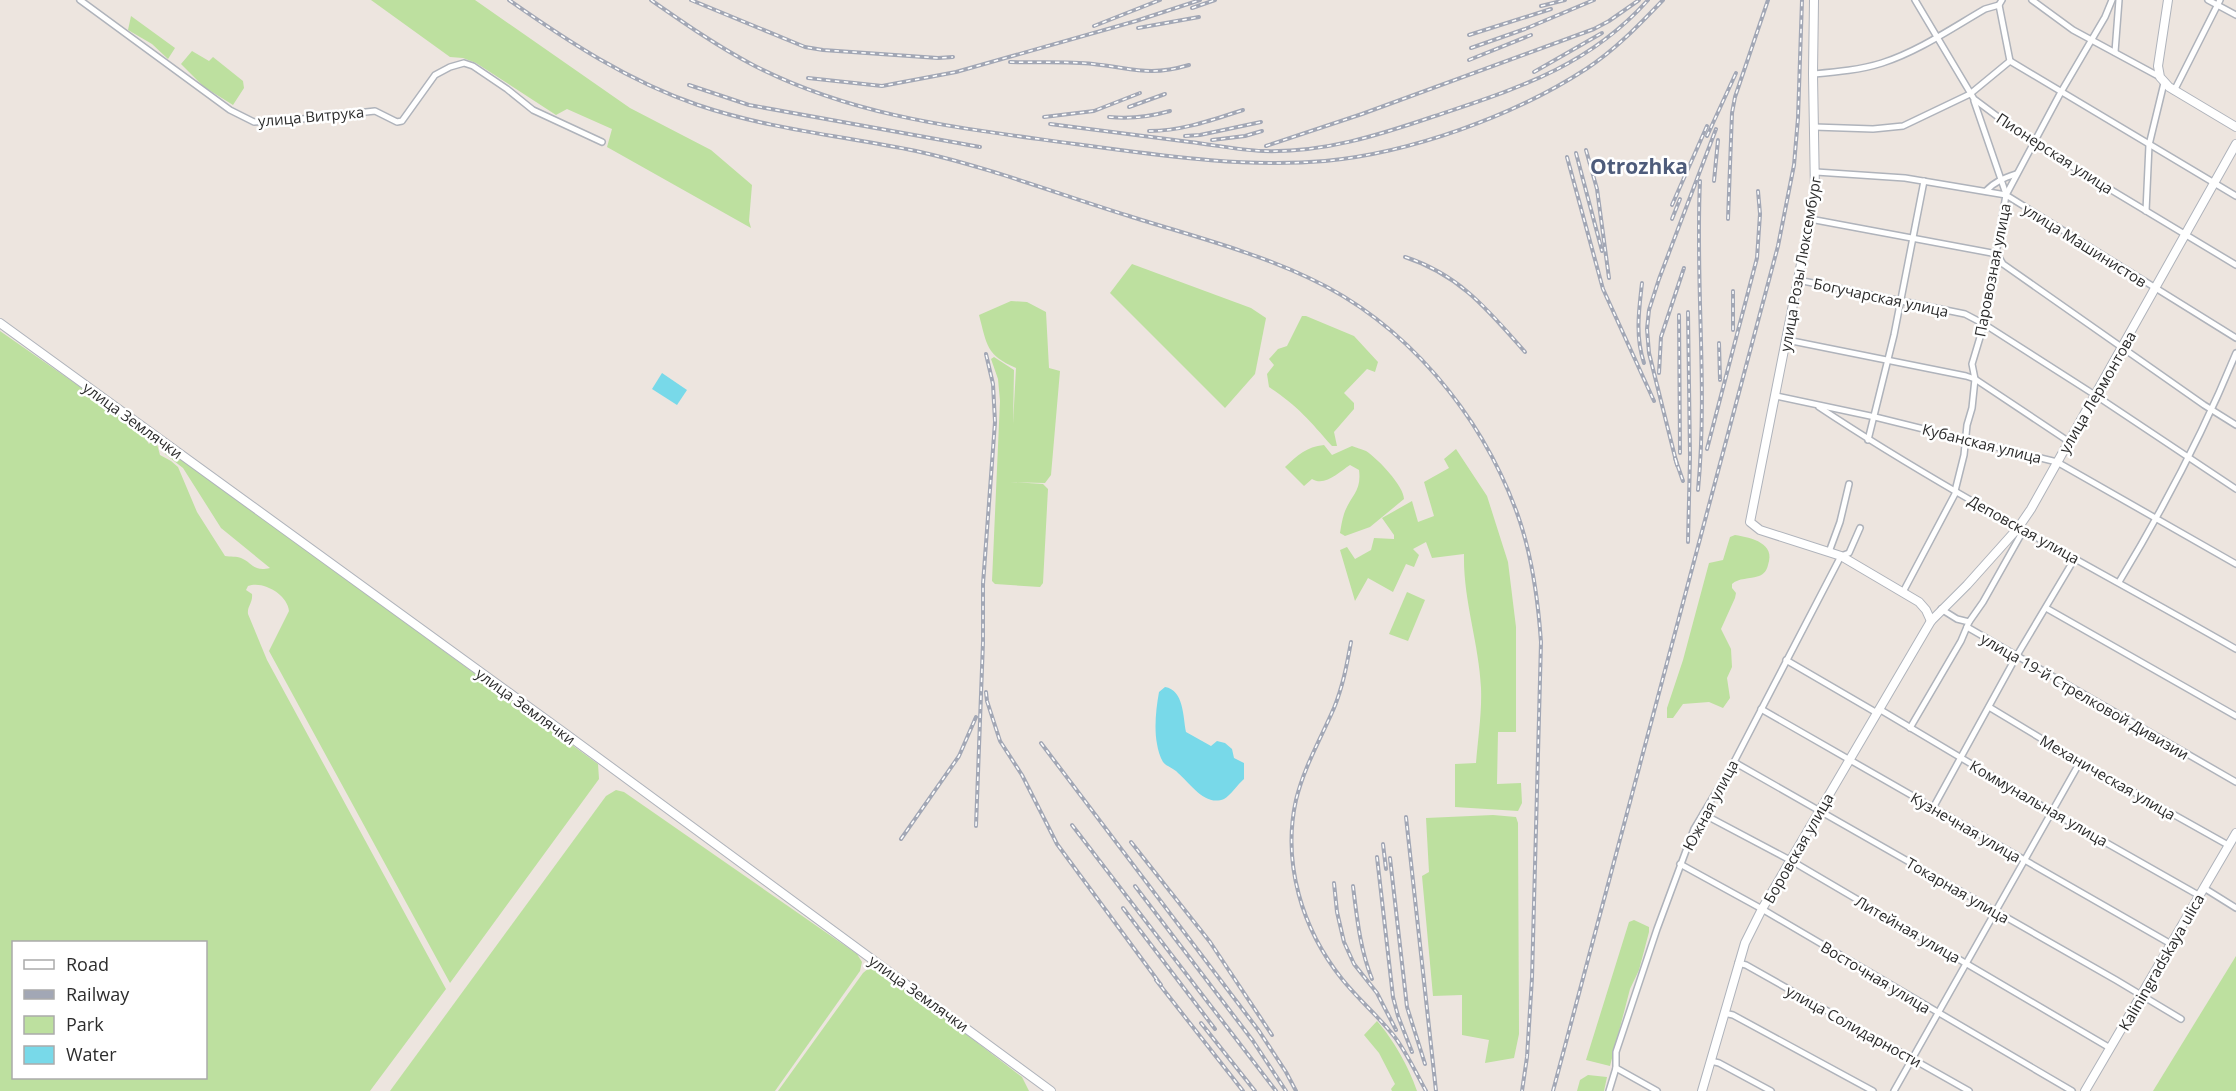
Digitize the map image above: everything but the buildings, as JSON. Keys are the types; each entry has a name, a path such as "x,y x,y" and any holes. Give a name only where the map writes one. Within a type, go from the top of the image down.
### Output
{"street":[{"name":"улица Витрука","path":"80,0 230,110 254,122 375,111 397,122 402,121 435,75 464,63 473,66 507,89 533,110 602,142"},
{"name":"улица Розы Люксембург","path":"1814,0 1813,74 1816,172 1810,219 1776,396 1750,514 1750,524 1760,530 1829,552"},
{"name":"Пионерская улица","path":"1914,0 1972,97 2033,143 2236,265"},
{"path":"2032,0 2073,30 2115,52 2154,68 2162,80 2174,91 2236,127"},
{"name":"Паровозная улица","path":"1903,592 1955,492 1967,439 1967,425 1975,379 1972,364 1984,324 2006,195 2061,92 2105,17 2112,0"},
{"path":"2115,52 2120,0"},
{"path":"2154,68 2168,0"},
{"path":"2208,0 2219,2 2236,15"},
{"path":"1813,74 1881,63 1908,53 2001,2 2010,62"},
{"path":"2174,91 2219,2"},
{"path":"2010,62 2236,196"},
{"path":"1814,127 1873,129 1903,126 1972,97 2010,62"},
{"path":"2146,211 2149,145 2162,80"},
{"path":"1972,97 2006,195"},
{"name":"улица Лермонтова","path":"1931,621 2021,529 2068,441 2236,144"},
{"name":"улица Машинистов","path":"1816,172 1924,180 2006,195 2236,338"},
{"path":"1986,191 2002,179 2016,174"},
{"path":"1868,440 1900,301 1924,180"},
{"path":"1810,219 1997,254 2003,264 2236,425"},
{"path":"1995,269 2003,264"},
{"name":"Богучарская улица","path":"1798,280 1965,314 2095,395 2236,489"},
{"name":"улица Землячки","path":"0,323 558,728 1051,1091"},
{"path":"1787,340 1975,379 2068,441"},
{"path":"2119,582 2190,458 2213,410 2236,353"},
{"name":"Кубанская улица","path":"1776,396 1875,417 2057,462 2236,564"},
{"name":"Деповская улица","path":"1815,405 1955,492 2236,649"},
{"path":"1850,484 1829,552 1841,556 1923,605 1931,621"},
{"name":"Южная улица","path":"1609,1091 1616,1068 1616,1052 1694,829 1734,762 1841,556 1849,553 1860,528"},
{"path":"1910,728 1980,608 2021,529"},
{"path":"1933,808 2016,657 2075,558"},
{"path":"2046,608 2236,716"},
{"name":"улица 19-й Стрелковой Дивизии","path":"1941,609 2016,657 2236,782"},
{"name":"Боровская улица","path":"1702,1091 1738,963 1751,928 1931,621"},
{"name":"Коммунальная улица","path":"1786,660 1910,728 2052,812 2236,908"},
{"name":"Механическая улица","path":"1989,707 2080,762 2228,845"},
{"name":"Кузнечная улица","path":"1761,709 2171,944"},
{"name":"Токарная улица","path":"1734,762 2142,995 2181,1020"},
{"path":"1894,1091 2080,762"},
{"name":"Литейная улица","path":"1703,814 1790,860 2110,1048"},
{"name":"Kaliningradskaya ulica","path":"2085,1091 2236,832"},
{"name":"Восточная улица","path":"1680,864 1762,909 2072,1091"},
{"name":"улица Солидарности","path":"1738,963 1746,965 1969,1091"},
{"path":"1724,1013 1733,1015 1873,1091"},
{"path":"1711,1061 1771,1091"},
{"path":"1616,1068 1657,1091"}],"green space":[{"path":"371,0 475,0 630,108 711,150 752,185 749,221 751,228 607,147 612,129 567,109 556,115 476,63 463,58 450,57"},
{"path":"131,16 175,48 168,59 152,44 128,30"},
{"path":"192,51 209,61 213,57 243,81 244,88 233,105 204,87 181,64"},
{"path":"1132,264 1251,308 1266,318 1255,374 1225,408 1110,293"},
{"path":"1011,301 1027,302 1046,312 1049,368 1060,371 1051,475 1045,483 1010,482 1043,484 1048,489 1043,583 1040,587 995,584 992,581 1000,401 998,379 991,359 994,357 1014,370 1013,424 1016,368 999,358 989,348 979,315"},
{"path":"1302,316 1354,336 1378,362 1375,372 1367,369 1344,393 1354,403 1354,409 1334,432 1337,446 1332,446 1310,421 1269,387 1267,374 1274,365 1269,359 1278,349 1287,346"},
{"path":"0,331 139,428 149,444 151,442 157,444 160,455 178,467 197,512 225,556 239,557 260,569 270,568 221,528 183,468 165,454 163,451 165,448 598,764 599,779 450,983 269,651 289,611 288,605 274,590 261,585 248,586 246,590 252,594 252,597 248,614 267,660 446,989 370,1091 0,1091"},
{"path":"1324,445 1332,455 1352,446 1366,451 1395,480 1404,499 1370,527 1345,536 1340,533 1346,508 1359,484 1359,470 1350,465 1327,480 1312,479 1304,486 1285,467 1298,455"},
{"path":"1456,449 1487,496 1508,562 1516,627 1516,732 1498,732 1497,784 1521,783 1522,803 1518,811 1455,807 1455,764 1476,763 1481,707 1480,671 1466,588 1464,554 1432,558 1426,542 1413,549 1419,555 1414,567 1406,564 1393,592 1368,578 1355,601 1340,550 1347,547 1355,559 1371,550 1374,538 1394,539 1394,535 1382,518 1412,501 1418,522 1434,516 1424,482 1449,468 1444,459"},
{"path":"1735,535 1761,543 1769,551 1770,558 1765,572 1732,584 1736,593 1735,598 1721,629 1731,649 1732,667 1727,678 1730,698 1723,708 1709,702 1683,704 1673,718 1667,718 1667,708 1683,660 1709,563 1723,560 1730,537"},
{"path":"1407,592 1425,600 1408,641 1389,634"},
{"path":"616,790 624,792 857,954 862,962 860,971 775,1091 390,1091 606,796"},
{"path":"1493,815 1516,817 1518,823 1519,1034 1514,1058 1485,1063 1489,1040 1462,1035 1462,995 1433,996 1422,876 1429,872 1426,818"},
{"path":"1634,920 1649,927 1649,932 1639,970 1630,989 1610,1066 1586,1060 1629,922"},
{"path":"2236,956 2236,1091 2153,1091"},
{"path":"869,968 876,968 893,978 1022,1077 1029,1091 778,1091 863,973"},
{"path":"1377,1021 1400,1054 1417,1091 1392,1091 1395,1084 1379,1053 1364,1035"},
{"path":"1588,1075 1607,1077 1604,1091 1577,1091 1580,1080"}],"water":[{"path":"662,373 687,390 677,405 652,389"},
{"path":"1165,687 1176,693 1179,699 1186,732 1211,746 1217,741 1225,743 1232,749 1234,758 1244,763 1244,779 1224,799 1217,801 1204,797 1162,760 1156,738 1156,718 1159,692"}],"railway":[{"path":"509,0 554,31 623,72 698,105 751,120 916,151 970,165 1220,244 1287,268 1344,297 1377,320 1408,346 1436,375 1461,407 1502,476 1527,544 1538,609 1541,642 1532,978 1527,1057 1522,1091"},
{"path":"651,0 688,26 753,65 792,83 870,109 950,126 1075,144 1200,159 1262,163 1294,163 1358,157 1426,141 1494,117 1558,86 1597,62 1636,28 1663,0"},
{"path":"691,0 805,47 938,58 953,57"},
{"path":"1094,26 1160,0"},
{"path":"808,78 882,86 956,72 1136,21 1200,0"},
{"path":"1192,8 1215,0"},
{"path":"1541,6 1565,0"},
{"path":"1471,48 1525,29 1594,0"},
{"path":"1266,146 1362,114 1594,29 1639,0"},
{"path":"1050,124 1236,149 1286,151 1329,146 1393,130 1466,106 1550,73 1601,42 1625,23 1648,0"},
{"path":"1728,219 1732,113 1735,97 1768,0"},
{"path":"1553,1091 1778,246 1794,165 1802,0"},
{"path":"1469,35 1551,9"},
{"path":"1138,28 1199,17"},
{"path":"1534,72 1602,33"},
{"path":"1469,60 1531,35"},
{"path":"1010,62 1083,63 1151,71 1189,65"},
{"path":"1707,136 1736,73"},
{"path":"689,85 749,105 980,147"},
{"path":"1044,117 1094,111 1140,93"},
{"path":"1129,107 1165,94"},
{"path":"1149,131 1185,127 1243,110"},
{"path":"1109,117 1140,117 1170,111"},
{"path":"1185,136 1261,122"},
{"path":"1672,205 1707,126"},
{"path":"1677,465 1649,353 1647,329 1649,310 1716,129"},
{"path":"1212,140 1245,136 1262,131"},
{"path":"1714,181 1718,140"},
{"path":"1586,150 1597,189 1609,278"},
{"path":"1576,153 1602,251"},
{"path":"1567,157 1603,289 1654,401"},
{"path":"1698,490 1702,413 1700,181"},
{"path":"1707,449 1757,258 1760,214 1758,191"},
{"path":"1672,219 1680,199"},
{"path":"1405,257 1442,274 1457,284 1485,308 1525,352"},
{"path":"1659,373 1661,337 1684,268"},
{"path":"1642,283 1639,333 1644,363"},
{"path":"1733,291 1733,330"},
{"path":"1688,312 1690,457 1688,542"},
{"path":"1679,315 1680,453"},
{"path":"1719,343 1720,380"},
{"path":"976,826 983,584 995,422 993,384 986,354"},
{"path":"1675,458 1683,481"},
{"path":"1351,642 1337,700 1308,764 1296,800 1292,824 1294,871 1306,917 1328,960 1348,986 1394,1036 1426,1091"},
{"path":"986,692 1000,741 1022,775 1057,844 1161,985"},
{"path":"901,839 959,756 976,717"},
{"path":"1041,743 1259,1031 1296,1091"},
{"path":"1406,817 1436,1091"},
{"path":"1072,825 1276,1091"},
{"path":"1131,842 1210,942 1272,1035"},
{"path":"1383,844 1386,869"},
{"path":"1377,857 1393,997 1412,1052"},
{"path":"1390,858 1407,1007 1425,1064"},
{"path":"1334,883 1337,912 1344,942 1354,964 1377,993 1396,1030"},
{"path":"1135,886 1253,1041 1286,1091"},
{"path":"1353,886 1362,945 1372,979"},
{"path":"1123,908 1215,1029"},
{"path":"1156,980 1243,1091"},
{"path":"1201,1023 1255,1091"}],"district":[{"name":"Otrozhka","path":"1639,166"}]}
